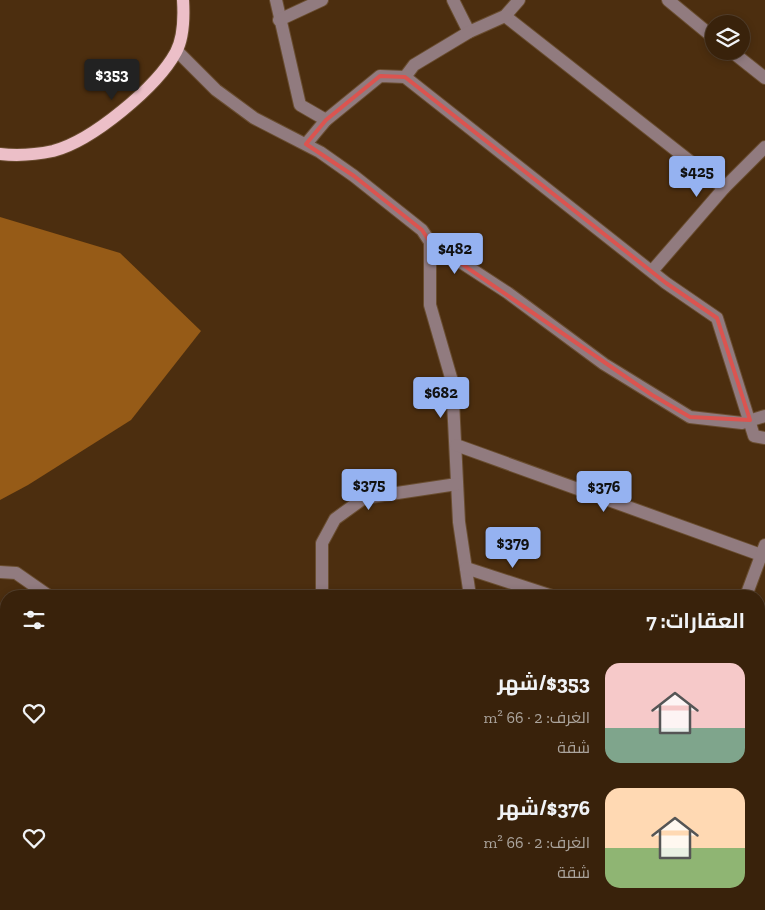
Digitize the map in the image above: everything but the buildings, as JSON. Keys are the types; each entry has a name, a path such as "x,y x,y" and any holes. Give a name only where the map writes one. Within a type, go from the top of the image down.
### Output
{"main road":[{"path":"0,154 23,156 55,150 89,135 129,106 159,78 177,51 184,20 183,0"}],"street":[{"path":"276,0 279,20 300,105 326,120"},
{"path":"279,20 322,0"},
{"path":"453,0 468,32"},
{"path":"405,77 414,65 468,32 505,16 519,0"},
{"path":"668,0 705,31"},
{"path":"505,16 724,188"},
{"path":"177,51 230,102 254,118 320,152 362,182 422,230 430,242 508,294 604,364 690,417 742,423 765,416"},
{"path":"742,60 765,78"},
{"path":"306,144 326,120 380,76 405,77 652,271 717,318 754,436 765,438"},
{"path":"652,271 724,188 765,147"},
{"path":"430,242 430,305 452,381 459,522 469,590"},
{"path":"456,445 763,550 748,590"},
{"path":"322,590 322,543 335,519 364,498 458,484"},
{"path":"466,568 534,590"},
{"path":"0,572 16,572 41,590"}],"highlighted area":[{"path":"380,76 405,77 666,283 717,318 750,420 690,417 652,395 430,242 422,230 354,176 306,144 326,120"}],"shaded area":[{"path":"0,217 120,253 201,331 131,420 28,485 0,500"}]}
